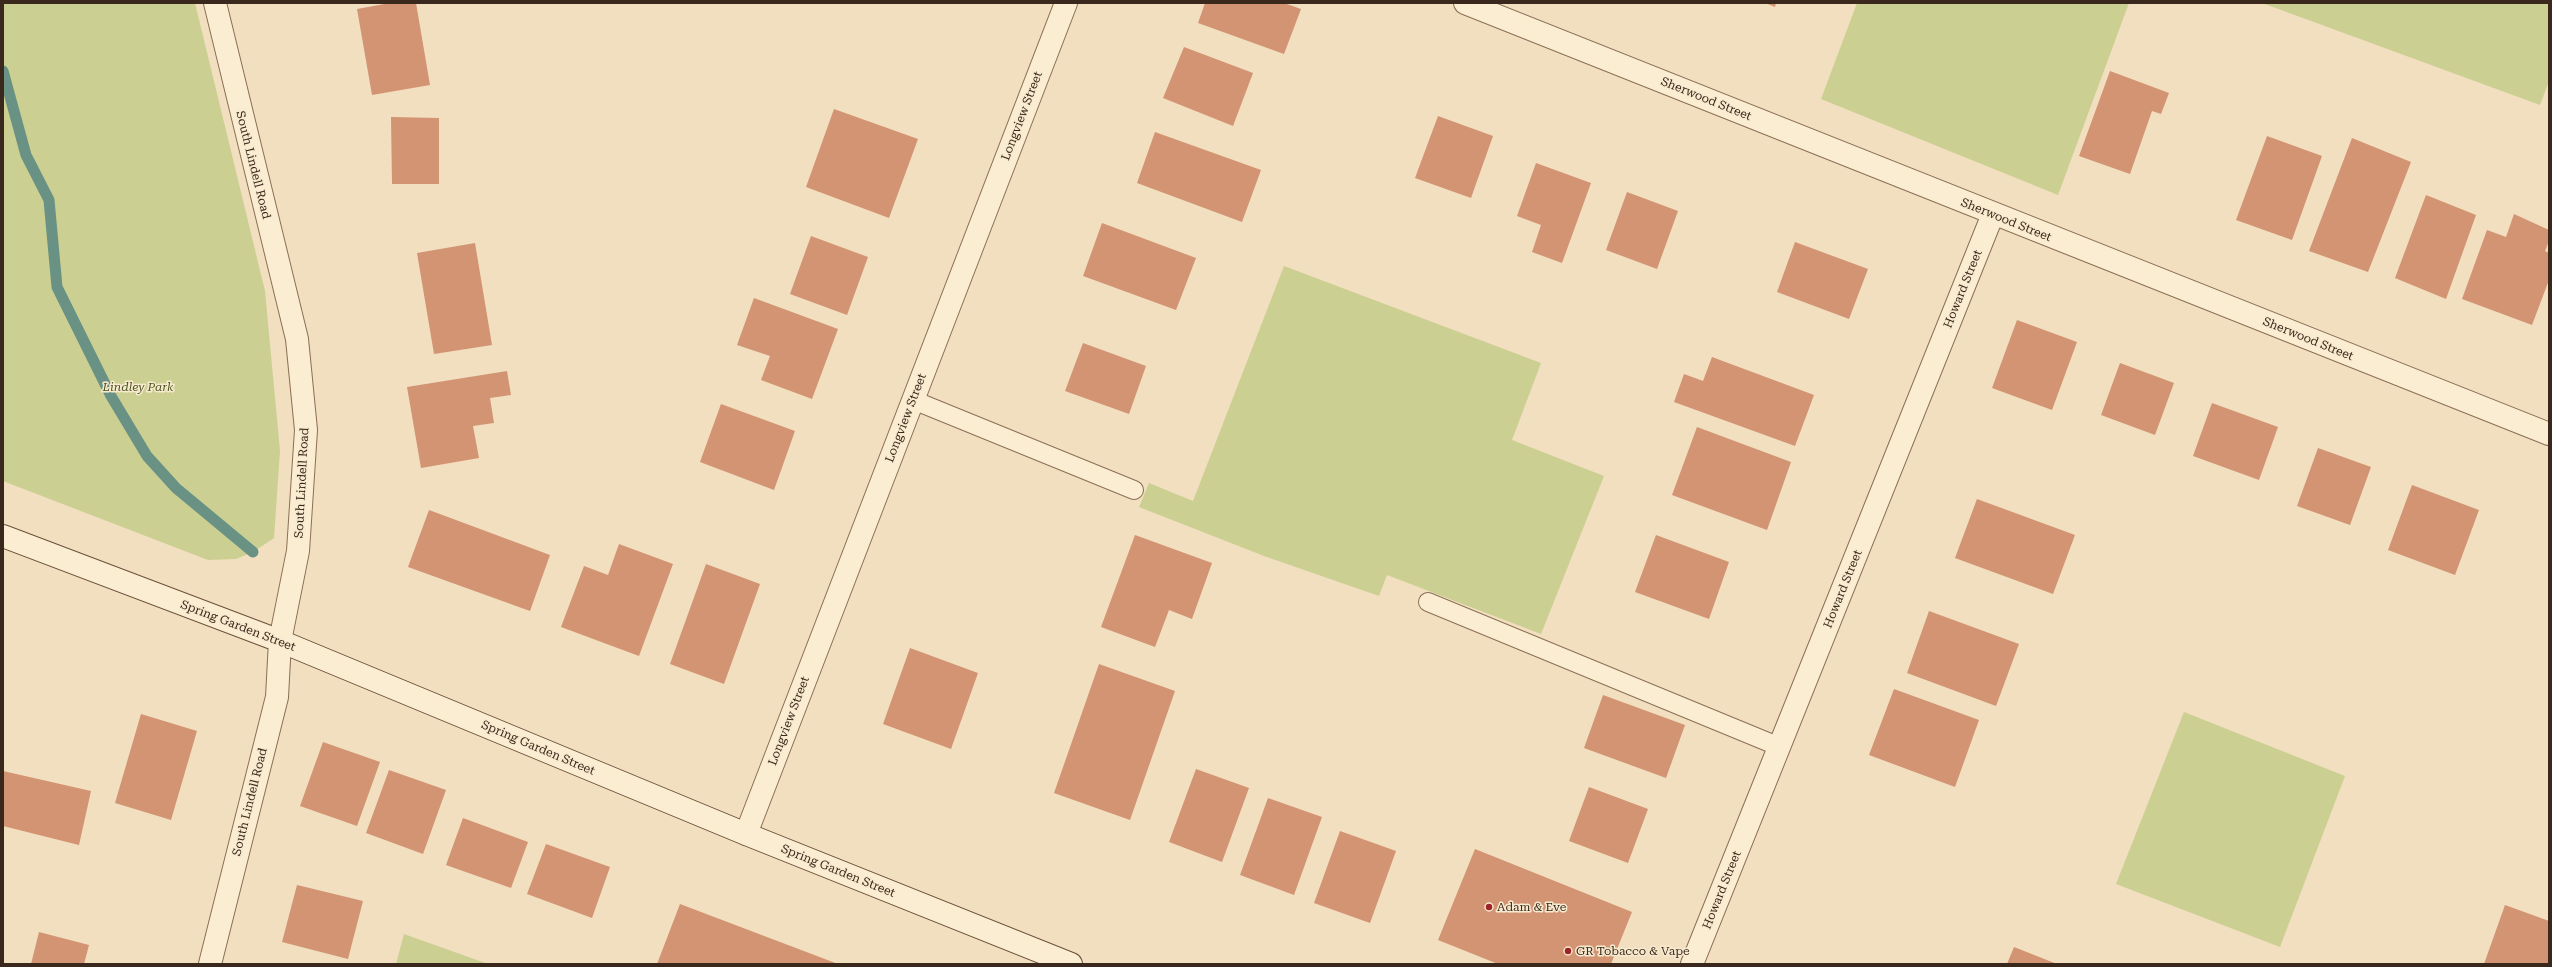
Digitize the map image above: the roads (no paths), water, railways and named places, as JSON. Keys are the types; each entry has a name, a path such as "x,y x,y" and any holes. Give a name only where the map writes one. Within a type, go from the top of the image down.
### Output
{"street":[{"name":"South Lindell Road","path":"210,964 277,697 280,641 298,551 305,422 297,339 215,3"},
{"name":"Longview Street","path":"746,834 1066,3"},
{"name":"Sherwood Street","path":"1465,3 2549,434"},
{"name":"Howard Street","path":"1692,964 1993,214"},
{"name":"Spring Garden Street","path":"3,536 280,641 746,834 1071,964"}],"lane":[{"path":"913,400 1134,490"},
{"path":"1428,602 1780,746"}],"waterway":[{"path":"3,71 26,155 49,200 57,287 111,396 147,456 176,488 253,552"}],"place":[{"name":"Adam & Eve","path":"1489,907"},
{"name":"GR Tobacco & Vape","path":"1568,951"}],"park label":[{"name":"Lindley Park","path":"138,387"}]}
